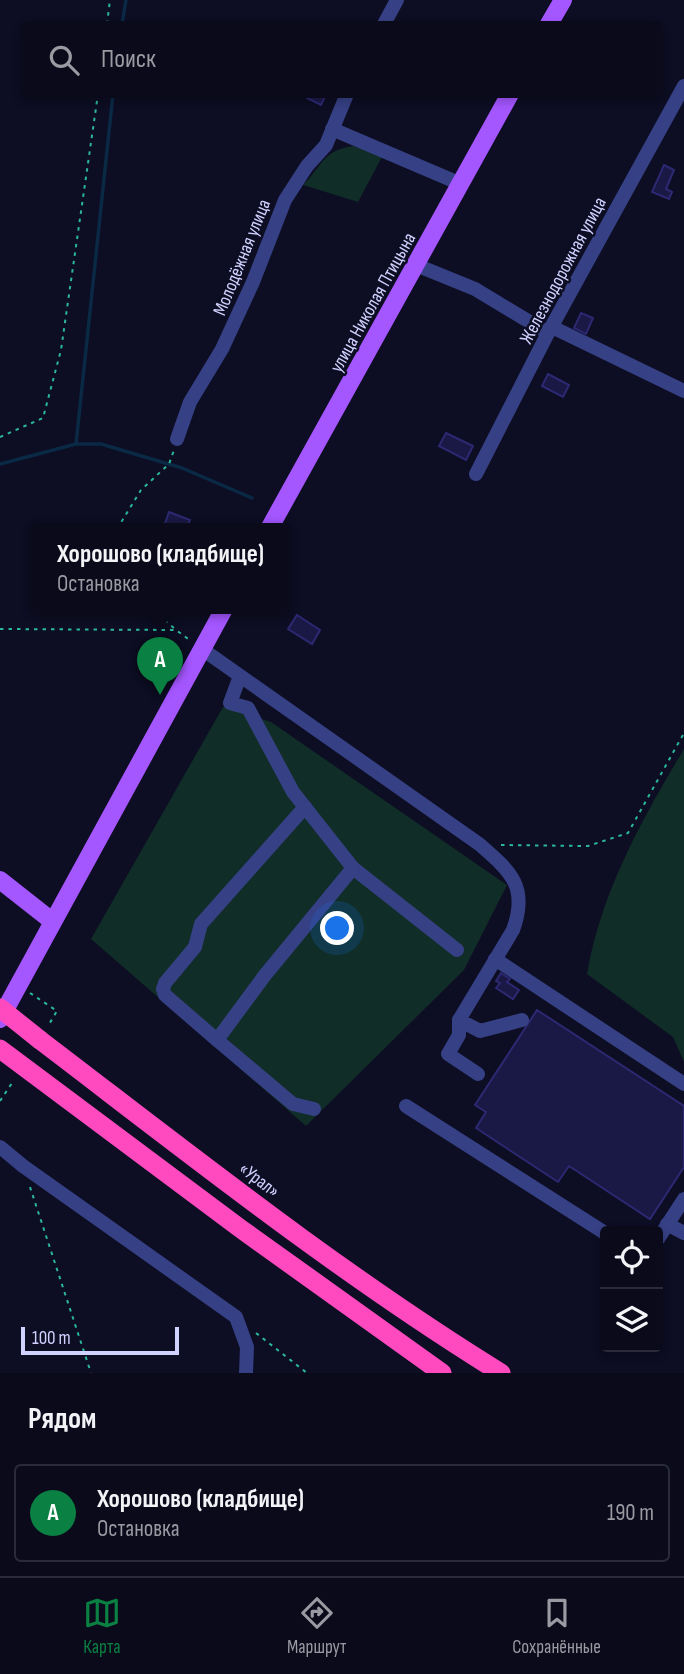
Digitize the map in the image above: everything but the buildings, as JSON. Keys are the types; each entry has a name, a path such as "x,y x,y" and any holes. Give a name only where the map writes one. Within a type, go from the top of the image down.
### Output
{"highway":[{"name":"«Урал»","path":"0,1008 304,1241 446,1339 501,1373"},
{"path":"0,1049 252,1237 442,1373"}],"main road":[{"path":"551,21 563,0"},
{"name":"улица Николая Птицына","path":"272,523 508,98"},
{"path":"0,1019 221,614"},
{"path":"0,880 52,920"}],"street":[{"path":"386,21 397,0"},
{"name":"Железнодорожная улица","path":"477,474 550,330 684,86"},
{"name":"Молодёжная улица","path":"177,439 190,402 222,349 253,282 285,200 307,166 326,145 345,98"},
{"path":"332,129 461,184"},
{"path":"416,265 475,289 550,330 684,391"},
{"path":"202,649 479,844 511,874 519,887 519,915 459,1020 459,1035 448,1054 478,1074"},
{"path":"240,676 230,703 248,708 293,792 354,868 457,950"},
{"path":"305,807 201,924 195,947 163,989 165,995 293,1104 314,1109"},
{"path":"217,1040 265,975 354,868"},
{"path":"498,953 684,1084"},
{"path":"459,1020 480,1031 522,1020"},
{"path":"406,1106 600,1230"},
{"path":"0,1147 236,1317 247,1347 246,1373"},
{"path":"663,1231 684,1199"},
{"path":"667,1224 684,1233"}],"path":[{"path":"107,21 110,0"},
{"path":"0,437 43,418 61,350 97,98"},
{"path":"121,523 141,490 171,459"},
{"path":"158,614 202,649"},
{"path":"0,629 176,630"},
{"path":"479,844 588,846 628,833 684,733"},
{"path":"18,985 57,1011 40,1040"},
{"path":"0,1101 22,1067"},
{"path":"23,1166 91,1373"},
{"path":"236,1317 307,1373"}],"green space":[{"path":"353,146 383,155 358,202 303,185 329,155"},
{"path":"223,707 271,722 507,885 464,970 306,1126 91,939"},
{"path":"684,749 684,1062 673,1037 587,974 602,914 625,857"}],"waterway":[{"path":"122,21 126,0"},
{"path":"76,444 113,98"},
{"path":"0,464 76,444 101,444 182,468 252,498"}],"place":[{"name":"Хорошово (кладбище)","path":"160,695"}]}
